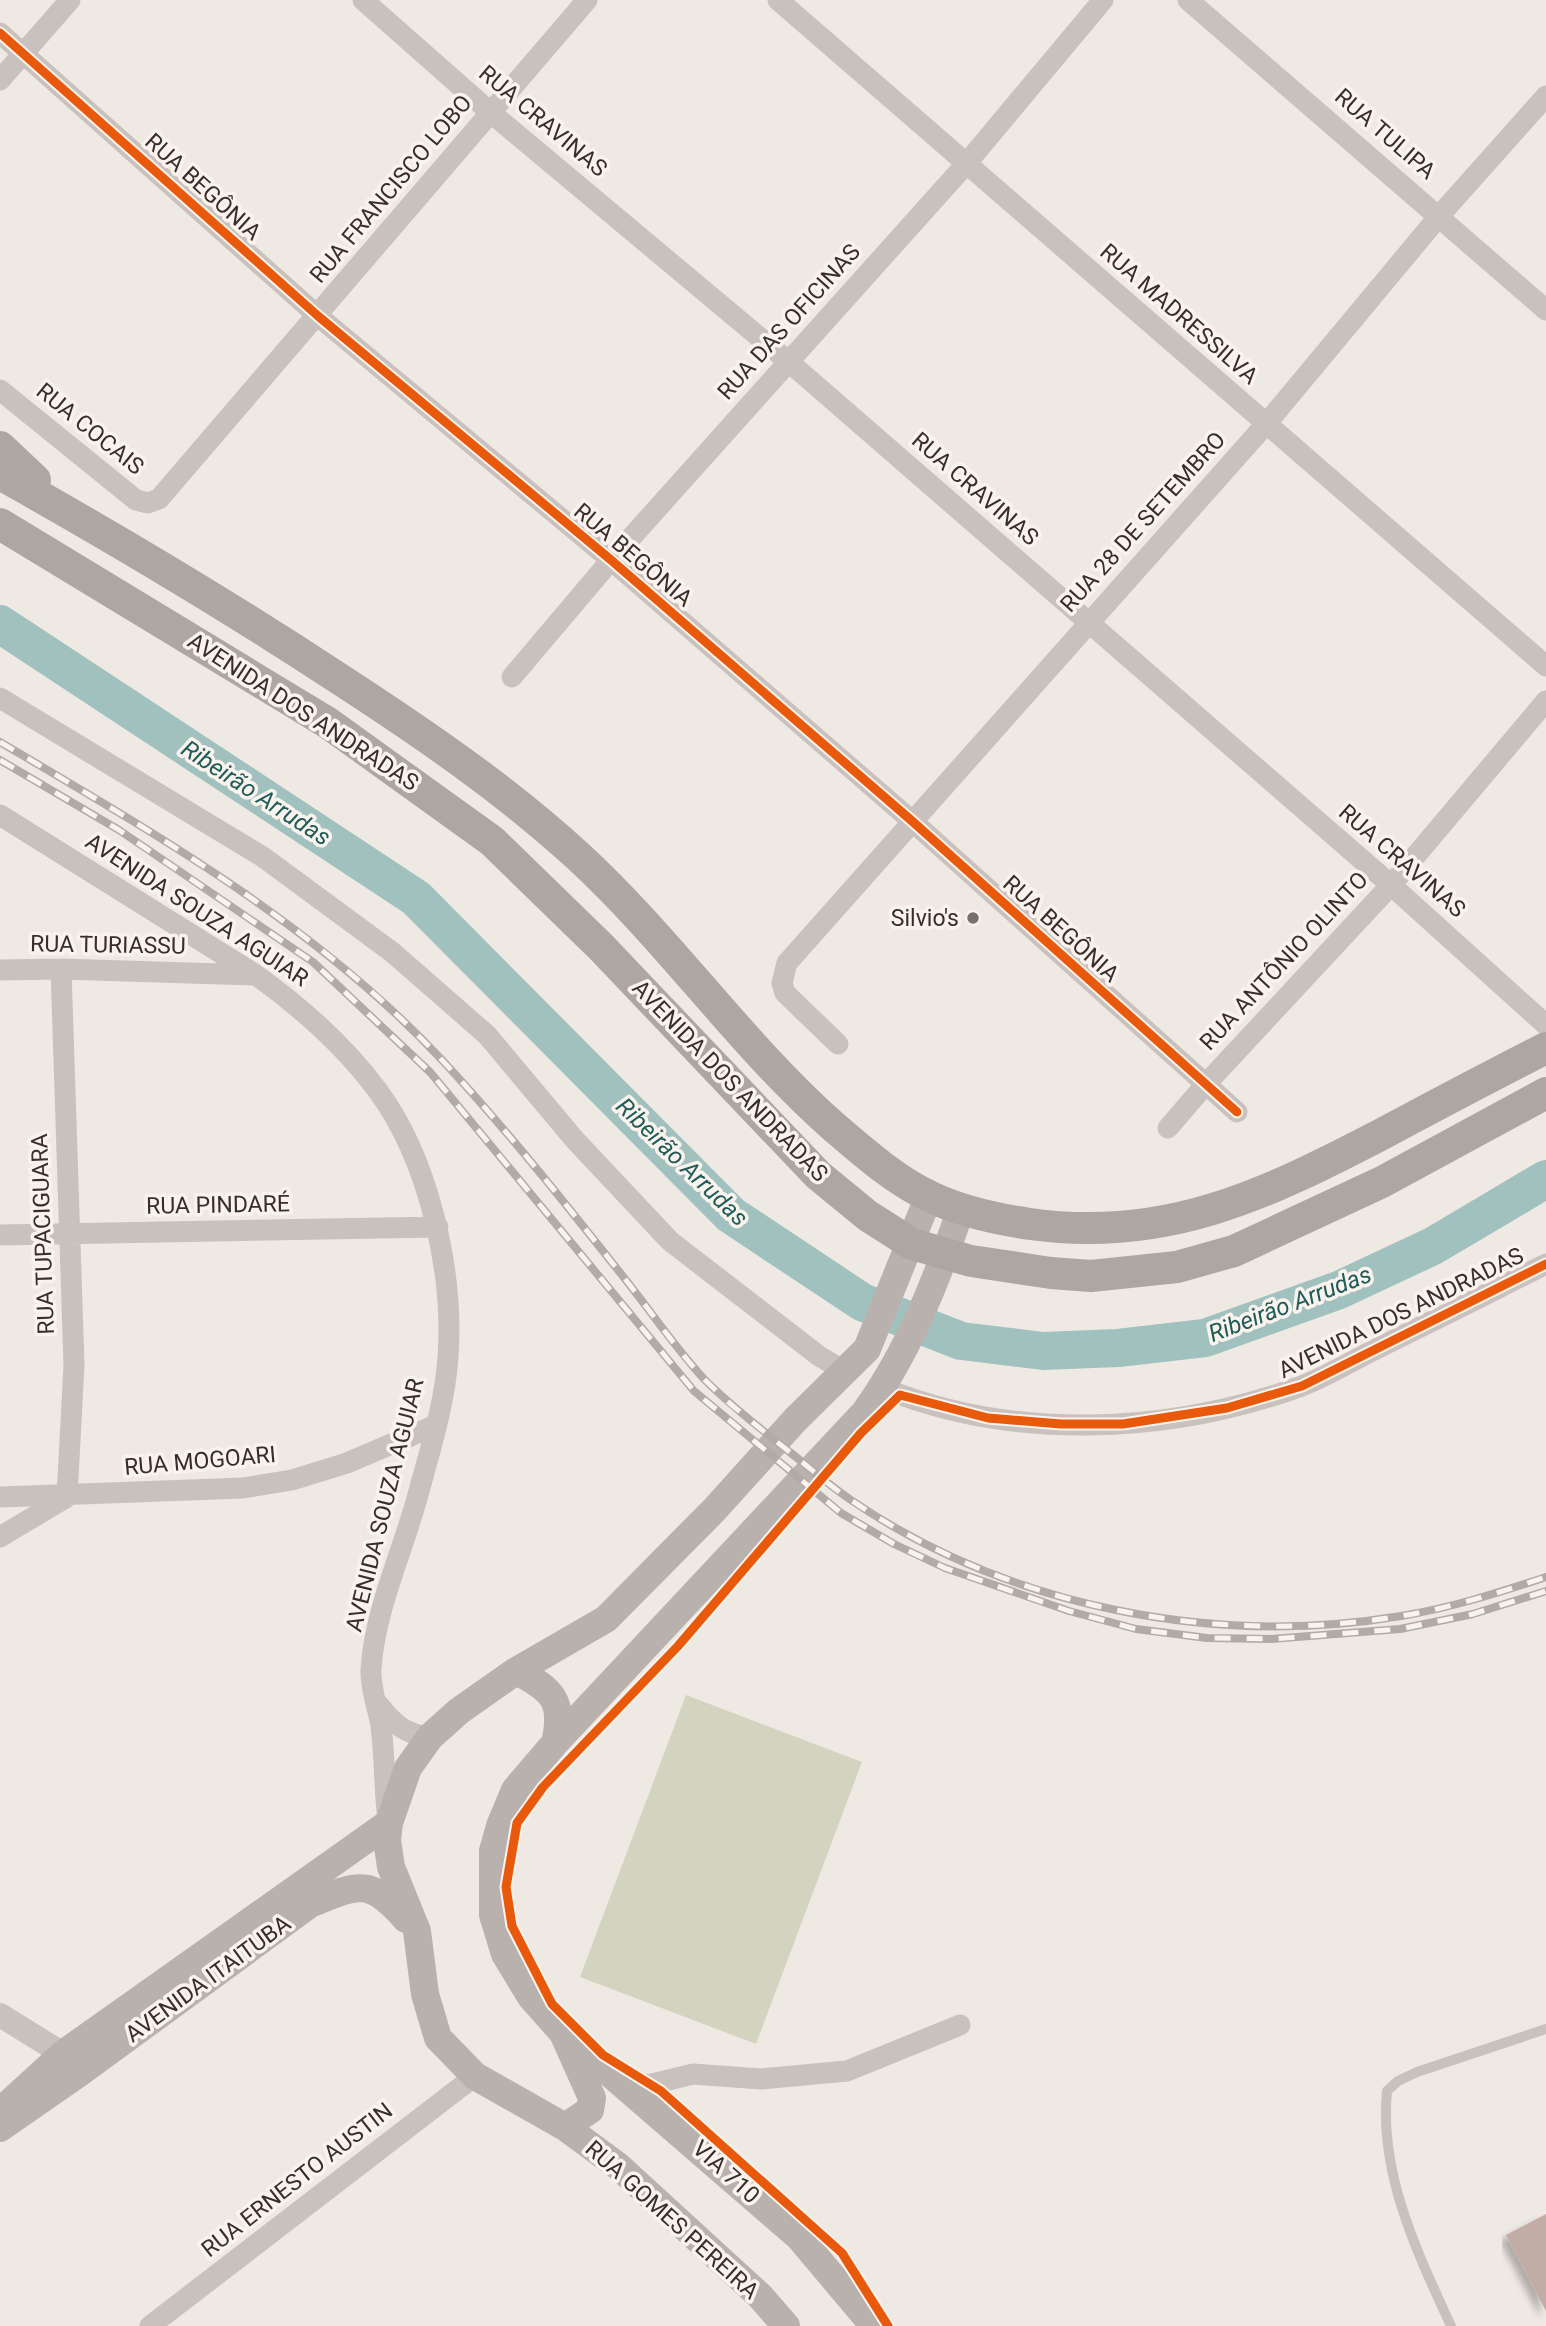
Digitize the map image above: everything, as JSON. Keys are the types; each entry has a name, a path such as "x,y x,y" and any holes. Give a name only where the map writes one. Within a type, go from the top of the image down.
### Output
{"main road":[{"path":"0,447 72,515"},
{"name":"AVENIDA DOS ANDRADAS","path":"0,474 276,638 431,739 526,811 625,901 731,1020 831,1124 866,1154 929,1196 961,1209 1007,1221 1055,1227 1096,1229 1174,1220 1260,1195 1546,1048"},
{"name":"AVENIDA DOS ANDRADAS","path":"0,524 328,723 492,841 601,947 818,1175 908,1254 940,1266 1010,1268 1091,1276 1177,1267 1234,1251 1382,1182 1546,1093"},
{"path":"389,1823 408,1768 430,1737 459,1712 516,1671 582,1635 627,1599 715,1509 796,1419 867,1349 908,1254 929,1196"},
{"path":"565,2127 590,2109 592,2098 563,2033 531,1997 505,1954 493,1915 491,1878 494,1851 515,1790 555,1743 865,1412 890,1378 940,1266 961,1209"},
{"path":"516,1671 542,1684 553,1696 560,1725 555,1743"},
{"name":"RUA GOMES PEREIRA","path":"389,1823 387,1840 391,1867 417,1931 425,1994 438,2038 475,2076 565,2127 618,2166 728,2266 786,2326"},
{"name":"AVENIDA ITAITUBA","path":"0,2128 73,2063 389,1823"},
{"name":"AVENIDA ITAITUBA","path":"0,2112 310,1904 344,1890 366,1887 385,1896 417,1931"},
{"name":"VIA 710","path":"563,2033 670,2122 799,2237 874,2326"}],"street":[{"path":"0,80 70,0"},
{"name":"RUA CRAVINAS","path":"363,0 490,112 789,362 1391,885 1546,1025"},
{"name":"RUA FRANCISCO LOBO","path":"148,503 159,499 587,0"},
{"name":"RUA MADRESSILVA","path":"778,0 1546,666"},
{"name":"RUA DAS OFICINAS","path":"512,677 611,560 966,164 1102,0"},
{"name":"RUA TULIPA","path":"1188,0 1440,215 1546,310"},
{"name":"RUA BEGÔNIA","path":"0,33 318,316 611,560 912,821 1237,1112"},
{"name":"RUA 28 DE SETEMBRO","path":"838,1044 785,993 782,983 787,963 1266,424 1440,215 1546,96"},
{"name":"RUA COCAIS","path":"0,390 136,500 148,503"},
{"path":"0,698 263,857 392,952 487,1035 575,1140 670,1241 819,1356 846,1372"},
{"name":"RUA ANTÔNIO OLINTO","path":"1168,1128 1391,885 1546,701"},
{"name":"AVENIDA SOUZA AGUIAR","path":"0,815 256,975 296,1004 328,1032 379,1092 410,1150 438,1227 449,1291 448,1358 436,1425 412,1520 380,1619 371,1669 389,1823"},
{"name":"RUA TURIASSU","path":"0,970 61,969 256,975"},
{"name":"RUA TUPACIGUARA","path":"61,969 74,1365 67,1497"},
{"name":"RUA PINDARÉ","path":"0,1235 438,1227"},
{"name":"AVENIDA DOS ANDRADAS","path":"890,1378 936,1406 988,1418 1061,1424 1123,1424 1183,1417 1227,1408 1302,1386 1546,1264"},
{"name":"RUA MOGOARI","path":"0,1497 67,1497 243,1488 292,1480 347,1463 436,1425"},
{"path":"0,1536 67,1497"},
{"path":"376,1702 396,1726 411,1735 430,1737"},
{"path":"2,2022 73,2063"},
{"path":"626,2086 693,2074 761,2078 846,2071 960,2025"},
{"name":"RUA ERNESTO AUSTIN","path":"150,2326 475,2076"},
{"path":"670,2122 659,2102 661,2091 672,2079"}],"lane":[{"path":"1451,2326 1409,2235 1398,2193 1385,2114 1387,2091 1398,2081 1417,2072 1546,2029"}],"green space":[{"path":"686,1695 862,1762 756,2044 580,1977"}],"building":[{"path":"1546,2214 1546,2311 1506,2235"}],"waterway":[{"name":"Ribeirão Arrudas","path":"0,624 416,898 731,1215 862,1302 961,1341 1043,1351 1118,1348 1205,1338 1339,1290 1433,1246 1546,1179"}],"railway":[{"path":"0,742 233,885 342,967 394,1012 491,1114 705,1380 747,1418 836,1489 912,1537 977,1568 1045,1592 1115,1610 1186,1621 1258,1626 1330,1624 1401,1616 1474,1600 1546,1577"},
{"path":"0,760 119,830 313,962 430,1072 694,1391 841,1513 894,1544 945,1568 1069,1611 1136,1629 1207,1638 1271,1639 1400,1629 1473,1614 1546,1591"}],"cycle path":[{"path":"0,33 318,316 611,560 912,821 1237,1112"},
{"path":"888,2326 842,2253 661,2091 603,2055 552,2004 512,1926 506,1887 517,1823 543,1787 678,1646 861,1433 900,1395 988,1418 1061,1424 1123,1424 1227,1408 1302,1386 1546,1264"}],"place":[{"name":"Silvio's","path":"973,918"}]}
